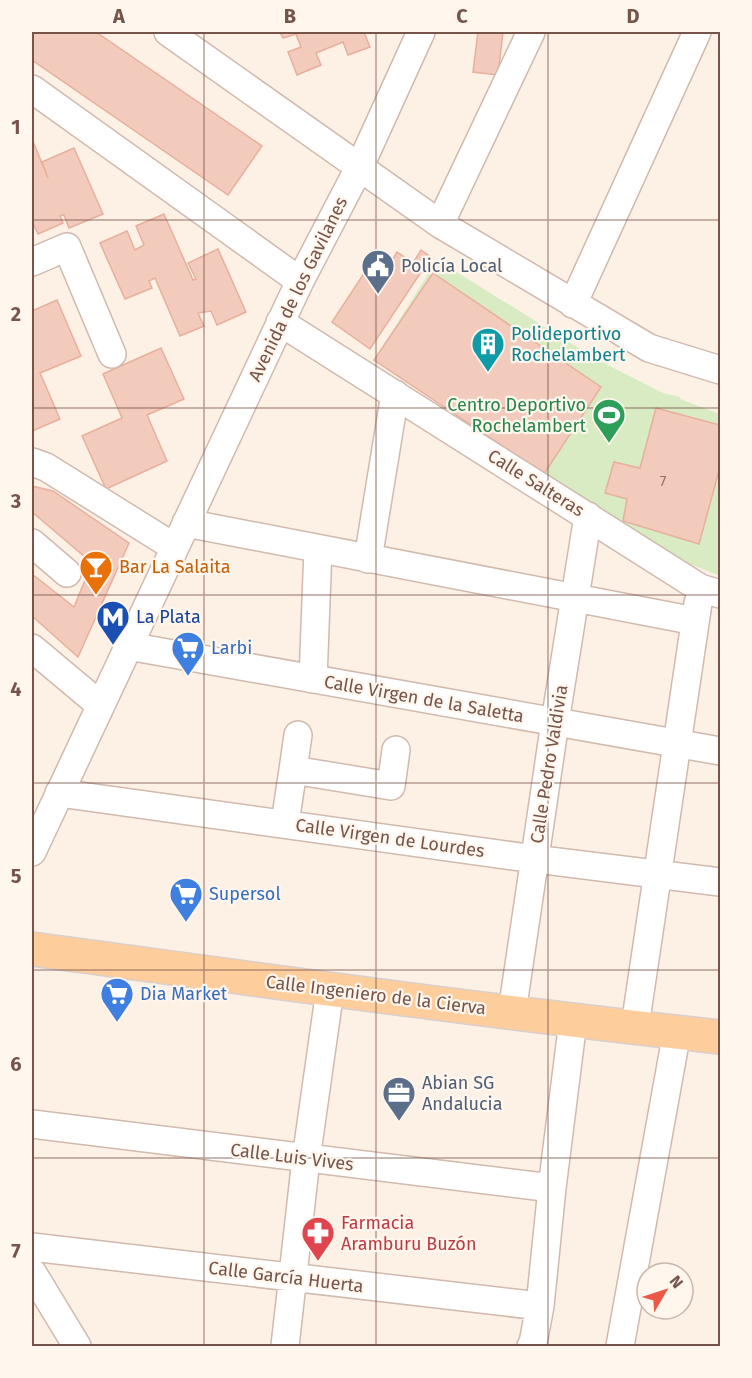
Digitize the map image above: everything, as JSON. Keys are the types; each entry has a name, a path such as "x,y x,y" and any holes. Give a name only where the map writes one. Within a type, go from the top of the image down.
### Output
{"main road":[{"name":"Calle Ingeniero de la Cierva","path":"32,949 330,990 720,1037"}],"street":[{"path":"168,32 203,42 360,165 440,224 649,348 718,364"},
{"name":"Avenida de los Gavilanes","path":"32,852 48,798 100,705 280,322 360,165 421,32"},
{"path":"440,224 531,32"},
{"path":"573,304 697,32"},
{"path":"32,88 300,281"},
{"path":"32,262 67,247 112,354"},
{"name":"Calle Salteras","path":"280,322 710,591"},
{"path":"368,559 395,394"},
{"path":"32,462 180,535 318,549 695,621"},
{"name":"Calle Pedro Valdivia","path":"512,1012 588,516"},
{"path":"32,543 67,573"},
{"path":"313,679 318,549"},
{"path":"635,1026 695,621 710,591"},
{"name":"Calle Virgen de la Saletta","path":"128,646 720,751"},
{"path":"32,648 100,705"},
{"path":"285,823 298,735"},
{"path":"293,770 391,786 396,750"},
{"name":"Calle Virgen de Lourdes","path":"48,798 285,823 535,859 720,882"},
{"path":"285,1347 306,1159 330,990"},
{"path":"531,1347 534,1342 540,1306 573,1021"},
{"path":"620,1347 677,1032"},
{"name":"Calle Luis Vives","path":"32,1124 552,1188"},
{"name":"Calle García Huerta","path":"32,1247 540,1306"},
{"path":"32,1272 73,1345"}],"green space":[{"name":"Centro Deportivo Rochelambert","path":"437,260 598,360 663,393 680,397 680,399 720,414 720,576 682,561 541,473 374,360"}],"building":[{"path":"32,32 96,32 262,146 228,195 32,60"},
{"path":"280,32 364,32 370,47 348,55 343,42 316,53 321,65 297,75 288,52 301,47 296,34 283,38"},
{"path":"478,32 503,32 498,75 473,72"},
{"path":"32,139 48,178 42,162 74,148 103,214 69,228 64,215 60,216 63,223 38,234 32,221"},
{"path":"164,214 193,280 196,279 188,263 218,249 246,312 217,325 211,311 198,313 204,326 180,336 155,278 149,281 152,288 125,299 100,243 127,231 135,250 144,245 136,226"},
{"name":"Policía Local","path":"421,250 431,257 370,349 332,322 374,258 388,267 397,252 413,263"},
{"name":"Polideportivo Rochelambert","path":"433,273 601,387 544,474 374,360"},
{"path":"57,300 81,356 40,373 60,419 32,431 32,311"},
{"path":"161,348 184,399 147,415 167,461 106,489 82,436 122,418 103,374"},
{"path":"656,408 720,425 720,467 699,544 623,521 627,499 605,493 614,462 640,468"},
{"path":"32,486 53,491 129,543 78,657 32,616 32,574 74,607 92,563 32,512"}],"place":[{"name":"Policía Local","path":"378,295"},
{"name":"Polideportivo Rochelambert","path":"488,373"},
{"name":"Centro Deportivo Rochelambert","path":"609,444"},
{"name":"Bar La Salaita","path":"96,596"},
{"name":"La Plata","path":"113,646"},
{"name":"Larbi","path":"188,677"},
{"name":"Supersol","path":"186,923"},
{"name":"Dia Market","path":"117,1023"},
{"name":"Abian SG Andalucia","path":"399,1122"},
{"name":"Farmacia Aramburu Buzón","path":"318,1262"}]}
